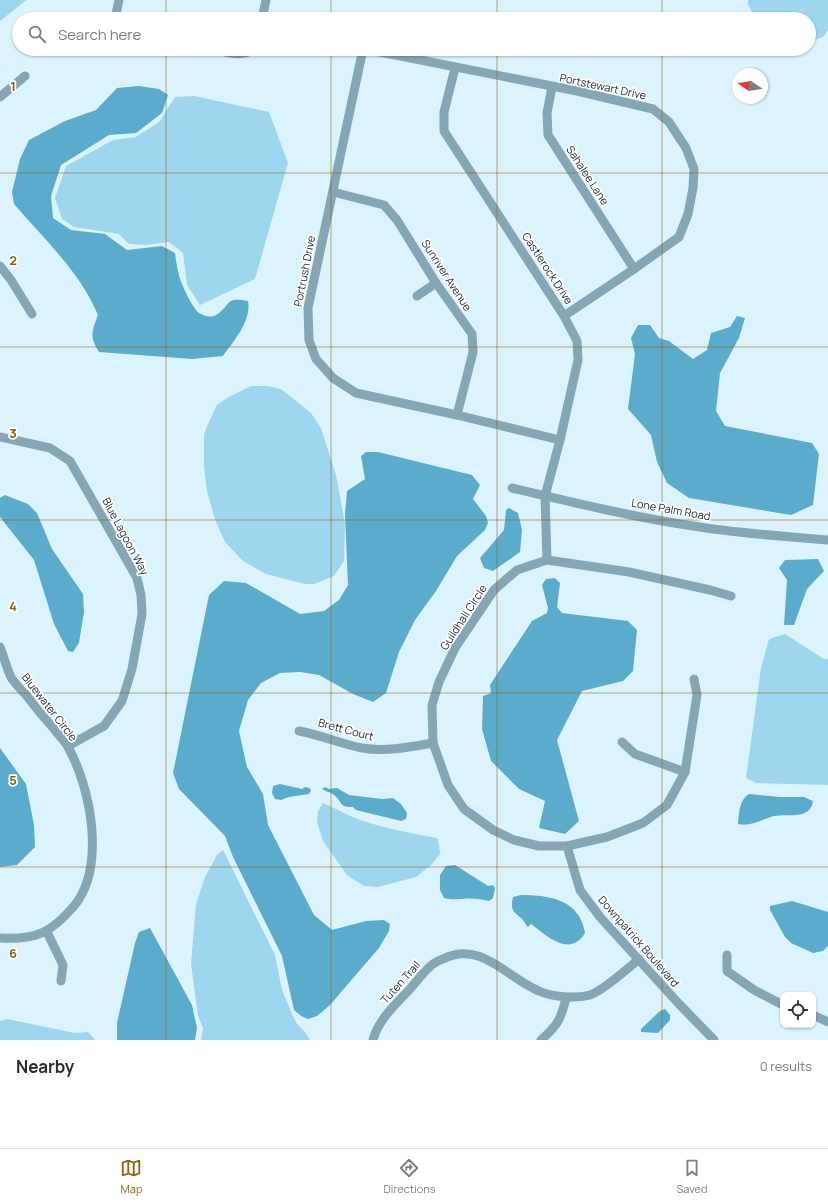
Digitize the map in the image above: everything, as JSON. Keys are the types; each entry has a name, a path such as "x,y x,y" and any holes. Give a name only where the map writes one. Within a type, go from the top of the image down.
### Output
{"street":[{"path":"116,12 118,0"},
{"path":"263,12 266,0"},
{"name":"Portrush Drive","path":"362,56 308,308 309,340 316,359 333,378 356,393 457,415 560,440"},
{"name":"Portstewart Drive","path":"398,56 653,109 669,122 686,148 694,169 693,188 688,214 679,237 564,316"},
{"name":"Castlerock Drive","path":"455,68 444,112 444,131 564,316 577,341 578,360 560,440 545,496"},
{"path":"0,97 25,76"},
{"name":"Sahalee Lane","path":"552,87 547,113 548,135 634,269"},
{"name":"Sunriver Avenue","path":"333,192 384,205 398,220 436,283 472,334 473,352 457,415"},
{"path":"0,266 11,280 32,314"},
{"path":"417,296 436,283"},
{"name":"Blue Lagoon Way","path":"0,437 50,448 70,461 137,578 141,595 142,614 132,668 122,701 104,726 68,746"},
{"name":"Lone Palm Road","path":"512,488 640,517 700,527 748,534 828,540"},
{"path":"545,496 547,560"},
{"name":"Guildhall Circle","path":"694,679 697,695 685,772 667,805 643,823 607,837 566,846 539,846 514,840 493,830 464,809 448,785 433,743 432,705 439,682 455,648 494,590 517,570 547,560 629,572 710,590 730,596"},
{"name":"Bluewater Circle","path":"0,648 12,678 68,746 87,795 92,821 90,868 87,884 81,898 63,919 47,932 19,939 0,938"},
{"name":"Brett Court","path":"300,731 312,733 362,748 380,750 433,743"},
{"path":"622,742 635,754 685,772"},
{"name":"Downpatrick Boulevard","path":"566,846 580,890 600,917 714,1040"},
{"path":"47,932 62,966 61,980"},
{"name":"Tuten Trail","path":"373,1040 375,1030 391,1009 433,964 453,954 466,953 479,955 540,992 566,998 590,995 612,982 639,959"},
{"path":"727,955 728,971 754,990 780,1003"},
{"path":"541,1040 555,1027 563,1013 566,998"},
{"path":"816,1016 828,1022"}],"shaded area":[{"path":"0,0 28,0 0,21"},
{"path":"748,0 828,0 828,30 823,37 816,40 816,12 752,12"},
{"path":"139,86 159,89 168,95 162,113 136,133 109,135 61,165 51,196 53,218 71,230 105,234 127,250 162,246 175,253 178,272 184,289 196,311 203,315 216,315 221,312 231,301 248,301 249,308 245,323 223,356 192,359 99,352 92,334 98,315 82,284 60,256 14,204 12,192 20,159 29,140 65,121 96,110 117,88"},
{"path":"194,96 269,112 288,163 255,279 200,305 187,285 183,253 169,242 146,245 129,244 119,234 74,227 62,219 55,198 66,166 113,140 136,137 159,122 175,97"},
{"path":"737,316 745,318 739,338 720,373 716,411 725,426 812,443 819,454 813,505 791,515 689,498 667,483 657,462 651,435 628,409 635,354 631,338 638,325 650,325 659,338 669,341 693,359 707,350 711,333 730,327"},
{"path":"251,386 268,386 281,389 311,413 321,428 336,475 345,524 344,561 334,576 314,584 305,584 266,574 243,561 225,542 216,522 207,492 204,466 204,435 217,405 227,398"},
{"path":"366,452 378,452 472,475 480,485 473,499 486,516 488,523 485,530 457,556 436,591 415,620 399,652 386,693 373,702 353,694 319,675 300,672 280,673 261,683 248,700 239,731 247,767 263,794 268,825 314,915 332,930 366,921 384,920 390,924 389,931 379,948 330,1005 317,1016 308,1019 301,1016 294,1010 282,956 233,857 225,836 179,789 173,773 209,595 224,581 246,583 300,614 324,611 339,600 348,585 345,514 347,491 365,479 361,456"},
{"path":"5,495 28,504 37,513 52,549 83,594 84,612 79,643 73,652 68,651 54,624 34,560 0,517 0,498"},
{"path":"509,508 518,513 522,530 520,552 493,571 484,568 480,558 504,530 506,510"},
{"path":"818,559 824,571 807,589 794,625 784,625 787,580 779,568 785,560"},
{"path":"555,578 560,583 557,607 562,613 628,621 637,630 633,671 623,681 582,691 557,740 579,821 565,834 539,828 545,801 519,789 491,761 482,729 483,696 491,693 490,685 532,621 547,613 548,608 542,585 546,579"},
{"path":"785,634 824,659 828,659 828,785 756,783 746,778 761,668 769,639"},
{"path":"0,748 26,784 34,825 35,847 17,865 0,867"},
{"path":"280,784 302,789 305,787 311,790 309,794 289,797 281,800 275,799 272,793 273,786"},
{"path":"325,787 329,789 337,788 349,795 382,799 393,798 401,804 407,813 406,819 401,821 345,806 341,804 337,797 333,794 322,789"},
{"path":"749,794 780,797 804,797 813,801 808,811 803,814 780,815 752,824 738,824 741,803"},
{"path":"323,803 350,816 371,823 404,832 437,838 440,854 431,865 416,877 378,887 364,886 347,875 323,841 317,822 318,811"},
{"path":"223,850 275,955 282,990 292,1014 297,1024 310,1040 201,1040 203,1028 198,1016 191,964 196,904 205,877 217,855"},
{"path":"455,865 488,886 493,885 495,888 493,898 489,901 444,898 440,890 440,875 446,866"},
{"path":"521,895 553,898 570,906 577,913 582,922 585,933 579,940 572,944 566,944 551,939 531,924 528,927 512,908 513,897"},
{"path":"792,901 828,912 828,946 823,951 813,953 791,943 785,937 770,910 770,906"},
{"path":"150,928 192,1005 197,1028 195,1040 117,1040 117,1023 135,943 139,932"},
{"path":"665,1009 670,1015 670,1020 658,1033 641,1032 641,1029 660,1011"},
{"path":"7,1019 75,1033 88,1032 95,1040 0,1040 0,1021"}]}
